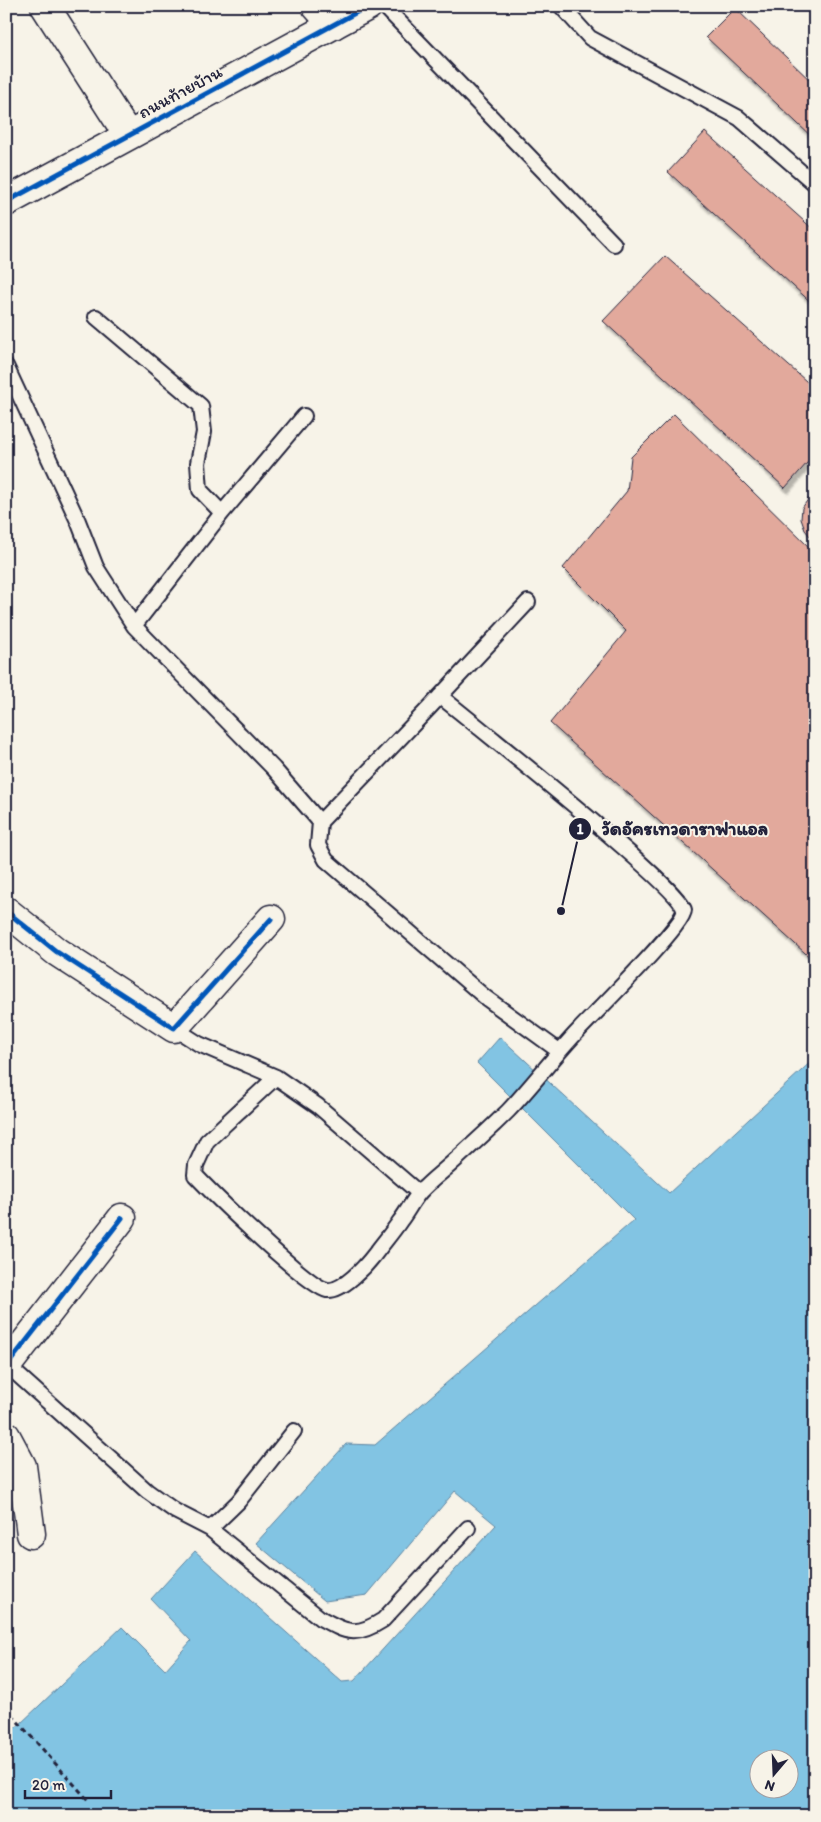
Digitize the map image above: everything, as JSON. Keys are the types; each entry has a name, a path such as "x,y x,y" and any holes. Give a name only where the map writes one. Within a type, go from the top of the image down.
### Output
{"street":[{"path":"45,6 128,135"},
{"name":"ถนนท้ายบ้าน","path":"6,202 128,135 324,16 368,6"},
{"path":"6,911 57,952 174,1028 271,919"},
{"path":"7,1367 122,1218"},
{"path":"6,1436 22,1466 31,1534"}],"lane":[{"path":"384,6 614,244"},
{"path":"562,6 590,38 739,118 815,184"},
{"path":"96,317 201,406 204,432 198,464 200,490 222,513"},
{"path":"6,366 78,521 96,567 134,626 274,769 320,822"},
{"path":"134,626 222,513 304,416"},
{"path":"528,602 320,822 318,845 326,860 555,1057"},
{"path":"276,1077 207,1141 196,1165 195,1175 215,1196 316,1285 322,1289 331,1290 348,1281 369,1262 419,1193 507,1112 555,1057 681,921 684,909 669,891 636,859 440,696"},
{"path":"174,1028 199,1044 276,1077 318,1106 419,1193"},
{"path":"7,1367 147,1491 175,1512 210,1529 320,1618 340,1629 356,1632 370,1628 383,1620 468,1528"},
{"path":"210,1529 238,1502 294,1431"}],"path":[{"path":"12,1715 88,1800"}],"water":[{"path":"500,1037 669,1193 815,1058 815,1816 6,1816 6,1734 19,1725 122,1627 165,1670 191,1641 151,1599 195,1551 342,1682 354,1681 496,1525 455,1491 367,1595 325,1601 256,1543 346,1444 375,1445 634,1220 477,1063"}],"building":[{"path":"735,8 815,85 815,140 706,37"},
{"path":"705,132 815,231 815,306 668,172"},
{"path":"665,256 815,389 815,454 785,488 603,321"},
{"path":"674,414 815,553 815,962 550,723 626,631 563,568 627,491 631,457"},
{"path":"815,494 815,538 810,536 805,530 801,519 802,508 809,498"}],"cycle path":[{"path":"6,202 368,6"},
{"path":"6,911 57,952 174,1028 271,919"},
{"path":"6,1367 122,1218"}],"place":[{"name":"วัดอัครเทวดาราฟาแอล","path":"561,911"}]}
